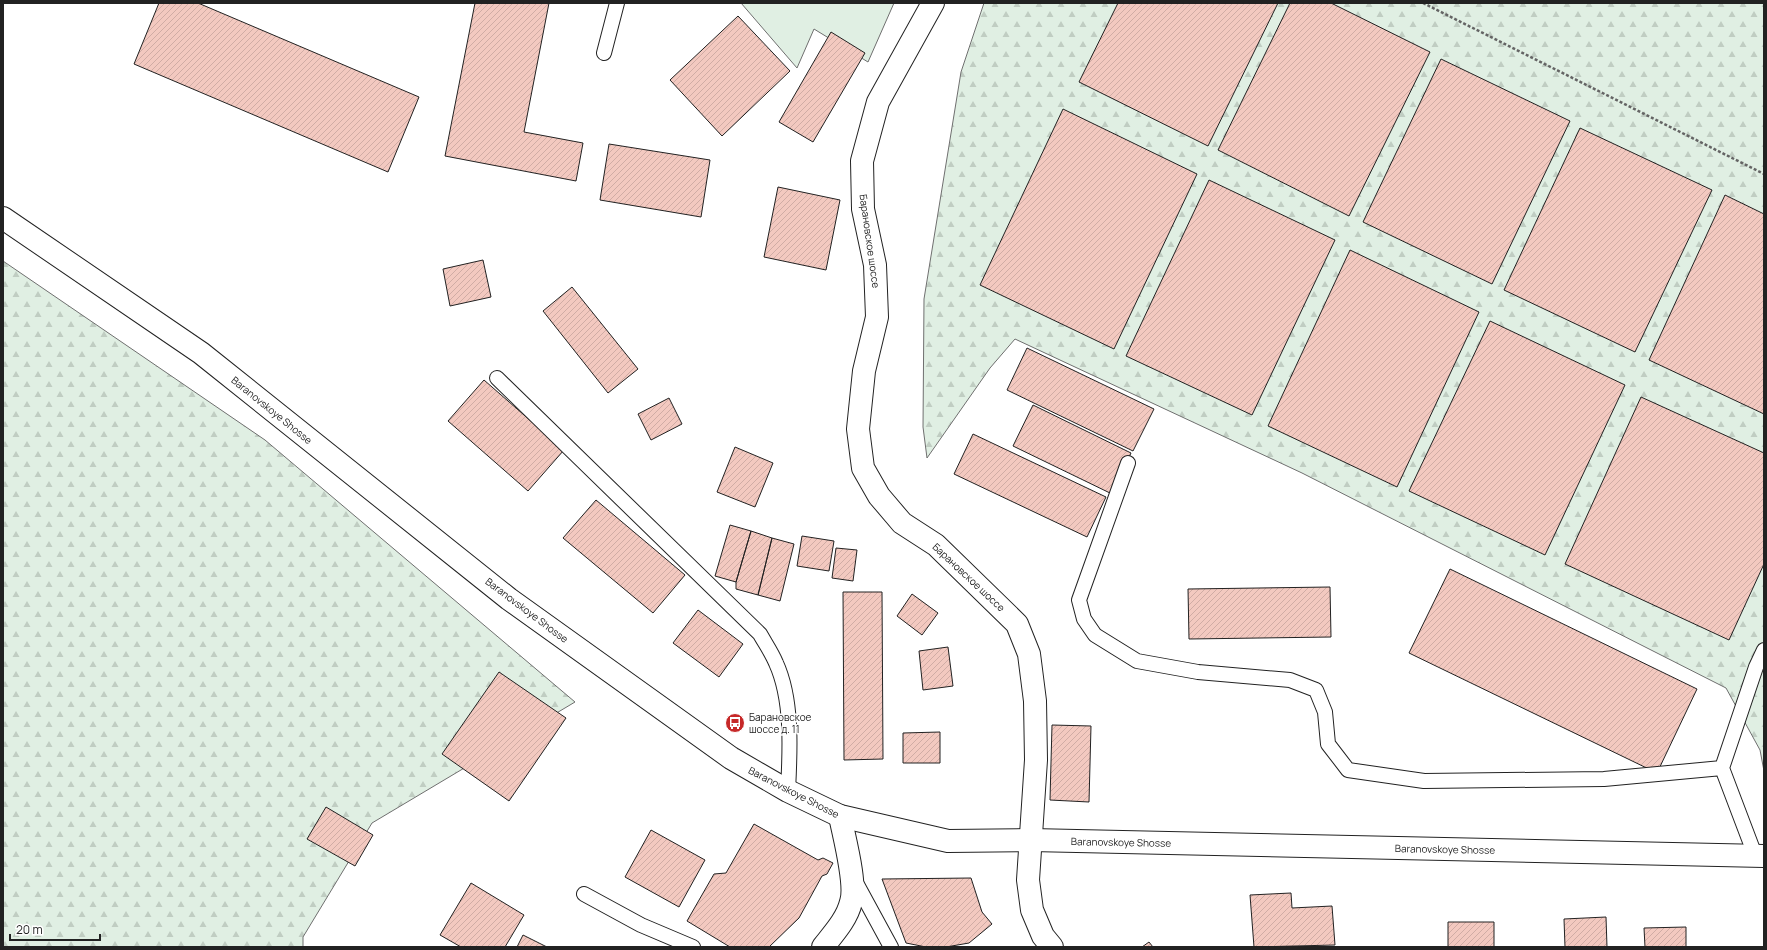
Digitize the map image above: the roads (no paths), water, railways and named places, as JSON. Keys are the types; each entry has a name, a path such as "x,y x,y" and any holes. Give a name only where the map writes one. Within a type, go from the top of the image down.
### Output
{"main road":[{"name":"Барановское шоссе","path":"933,3 878,102 862,161 863,209 875,265 877,317 864,371 858,429 859,437 863,468 879,496 902,523 936,545 1017,624 1029,654 1035,701 1036,760 1028,880 1032,910 1043,936 1052,947"},
{"name":"Baranovskoye Shosse","path":"3,218 201,353 509,599 731,758 788,791 840,816 948,841 1031,840 1759,855"},
{"path":"823,947 844,920 852,902 851,873 840,816"}],"lane":[{"path":"604,53 617,3"},
{"path":"497,378 760,634 777,664 786,695 790,745 788,791"},
{"path":"1128,463 1079,600 1084,619 1096,635 1137,661 1198,672 1290,680 1316,690 1325,712 1328,744 1348,770 1424,782 1604,779 1722,768"},
{"path":"1759,855 1722,768 1756,667 1764,650"},
{"path":"851,873 891,947"},
{"path":"584,894 641,925 693,947"}],"place":[{"name":"Барановское шоссе д. 11","path":"735,723"}]}
